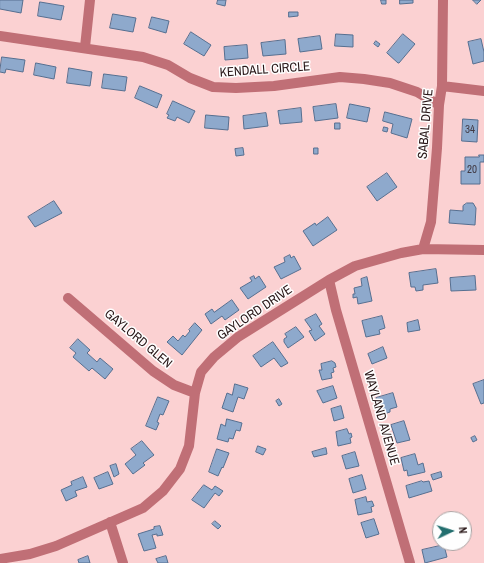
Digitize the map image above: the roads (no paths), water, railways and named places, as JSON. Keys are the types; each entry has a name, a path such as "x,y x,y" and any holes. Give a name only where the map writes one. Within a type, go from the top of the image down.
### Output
{"street":[{"path":"85,47 90,0"},
{"name":"SABAL DRIVE","path":"424,249 431,222 439,105 442,86 443,0"},
{"name":"KENDALL CIRCLE","path":"0,36 85,47 143,57 168,66 190,78 213,86 236,88 274,86 340,77 364,79 390,84 417,92 439,105"},
{"path":"442,86 484,91"},
{"name":"GAYLORD DRIVE","path":"0,559 30,554 56,546 143,508 163,491 180,469 189,446 195,392 201,372 214,357 238,337 329,280 355,266 401,253 424,249 484,250"},
{"name":"WAYLAND AVENUE","path":"329,280 336,310 410,563"},
{"name":"GAYLORD GLEN","path":"68,298 153,372 174,385 195,392"},
{"path":"110,522 123,563"}]}
